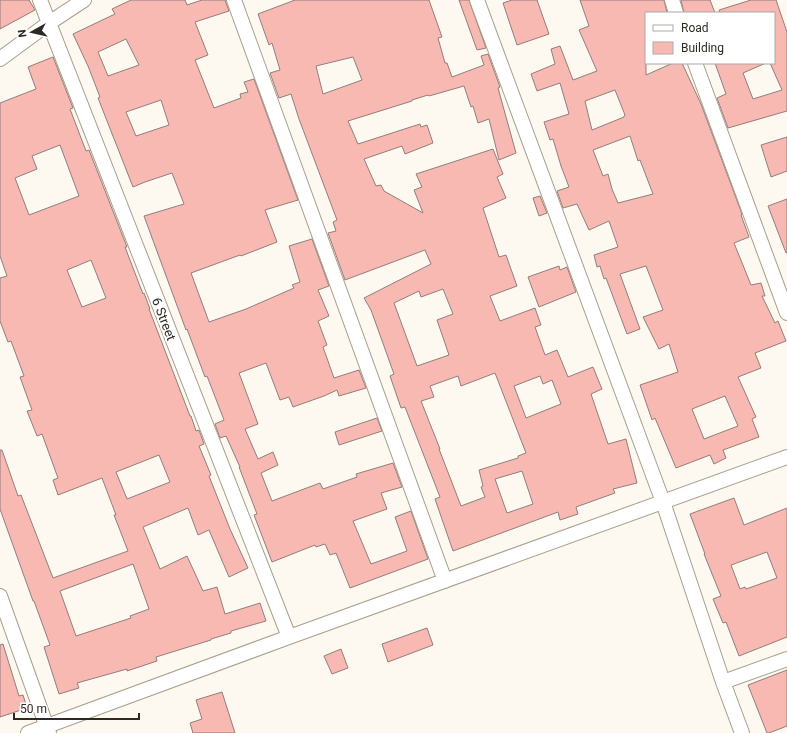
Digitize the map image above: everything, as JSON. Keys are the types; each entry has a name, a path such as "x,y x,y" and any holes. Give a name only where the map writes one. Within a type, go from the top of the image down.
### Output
{"street":[{"name":"6 Street","path":"40,0 289,637"},
{"path":"0,59 49,23 84,0"},
{"path":"234,0 445,581"},
{"path":"477,0 663,502 723,682 742,733"},
{"path":"672,0 676,12"},
{"path":"695,64 787,313"},
{"path":"28,733 47,730 289,637 787,457"},
{"path":"1,603 47,730"},
{"path":"723,682 787,659"}],"building":[{"path":"0,0 29,0 35,10 0,29"},
{"path":"131,0 185,0 187,5 202,0 225,0 229,11 195,22 208,55 195,60 214,108 241,98 240,94 248,92 244,82 254,79 298,200 265,210 277,242 191,273 209,322 246,309 294,288 292,285 300,282 289,246 312,239 329,286 318,290 329,316 318,321 327,345 323,347 334,378 359,370 366,388 339,396 337,390 293,407 289,397 280,400 266,363 239,373 258,424 245,429 258,459 273,452 278,465 261,473 272,501 320,483 323,489 357,477 356,474 393,463 402,487 381,493 387,509 353,521 371,564 407,551 395,517 411,511 428,559 350,588 336,553 330,555 325,544 316,547 315,545 272,562 254,515 257,514 240,467 226,436 220,438 215,424 224,420 207,376 205,377 187,329 186,330 144,216 184,204 172,173 133,187 98,98 100,97 88,66 73,34 115,14 112,9","holes":["126,39 139,65 108,76 98,52","161,100 169,125 136,136 126,112"]},
{"path":"295,0 429,0 442,37 438,38 445,63 447,63 452,77 484,65 481,56 488,54 500,87 498,88 516,153 499,160 489,119 478,123 473,106 471,107 464,86 429,96 428,95 348,121 358,144 420,124 421,127 427,125 433,143 405,154 402,146 364,159 376,186 381,185 384,191 423,213 414,190 422,187 416,174 493,149 503,174 497,177 506,198 483,208 499,257 506,255 517,286 490,296 500,321 535,308 541,325 535,327 545,355 557,350 568,377 593,367 602,389 591,394 608,444 626,439 637,483 613,489 615,493 576,507 578,514 560,520 558,512 453,551 435,499 440,497 405,407 401,408 390,376 394,374 371,310 364,298 431,264 425,250 345,280 328,233 336,231 333,222 337,220 291,94 279,98 270,73 280,70 272,43 269,45 258,14","holes":["353,57 362,80 323,94 316,66","443,289 453,314 437,320 449,355 417,366 394,303 419,291 421,297","495,373 526,453 518,456 518,458 479,470 483,486 481,487 485,497 461,506 421,401 434,397 430,386 458,376 461,386","540,376 543,384 552,380 561,404 526,418 514,386","522,471 533,504 507,513 495,479"]},
{"path":"459,0 469,0 486,48 477,50"},
{"path":"512,0 537,0 549,34 517,45 503,3"},
{"path":"580,0 664,0 667,12 645,12 646,75 671,64 682,64 701,104 742,214 741,215 749,237 734,243 751,285 761,283 765,296 762,296 775,323 778,321 786,341 755,353 761,368 738,377 756,417 752,419 759,437 723,450 726,458 714,464 710,455 676,468 655,418 652,420 640,385 678,372 669,344 659,349 643,317 663,310 646,266 620,274 640,329 627,334 606,278 604,279 600,266 597,267 594,255 618,247 609,221 589,230 577,204 563,208 557,191 569,187 553,139 550,140 544,122 569,114 560,83 537,91 531,74 555,64 551,49 560,46 573,80 597,71 579,30 589,26","holes":["615,90 625,115 624,117 592,130 585,101","630,136 638,161 640,160 653,194 618,203 608,174 603,176 593,150","725,396 738,426 704,439 692,409"]},
{"path":"681,0 710,0 715,12 684,12"},
{"path":"751,0 776,0 787,32 787,111 728,128 717,98 726,94 715,64 764,64 743,73 753,99 782,90 770,64 775,64 775,12 720,12 719,10"},
{"path":"53,57 73,108 70,109 86,151 89,150 196,431 199,430 204,444 199,446 211,475 209,476 230,529 248,568 229,577 209,530 198,535 188,508 143,527 160,569 187,556 203,591 217,587 225,614 260,603 266,621 231,631 231,633 211,640 156,657 157,661 127,671 127,669 77,683 79,688 59,694 44,647 50,645 0,509 0,450 2,450 18,496 21,495 53,578 128,551 102,478 58,495 53,480 58,478 42,434 37,436 27,411 32,410 20,377 24,376 11,341 8,342 0,321 0,278 7,276 0,256 0,103 36,89 28,67","holes":["60,145 79,196 29,215 15,178 37,169 32,156","91,260 106,298 82,307 67,270","159,455 170,482 127,499 116,472","133,564 149,609 130,616 131,618 76,636 60,591"]},
{"path":"787,137 787,171 771,177 761,145"},
{"path":"540,196 547,213 539,216 533,198"},
{"path":"787,199 787,253 786,253 768,206"},
{"path":"559,266 560,270 567,267 576,292 539,307 528,277"},
{"path":"377,418 382,431 339,445 335,432"},
{"path":"734,498 744,525 787,508 787,637 739,656 726,622 723,623 713,599 721,596 690,514","holes":["767,552 777,578 746,589 745,587 740,589 731,565"]},
{"path":"427,628 433,645 388,662 382,644"},
{"path":"3,644 19,696 23,695 27,708 0,717 0,645"},
{"path":"341,649 348,668 332,674 324,656"},
{"path":"787,670 787,726 767,733 748,685"},
{"path":"222,692 235,733 193,733 190,723 202,719 196,700"}]}
